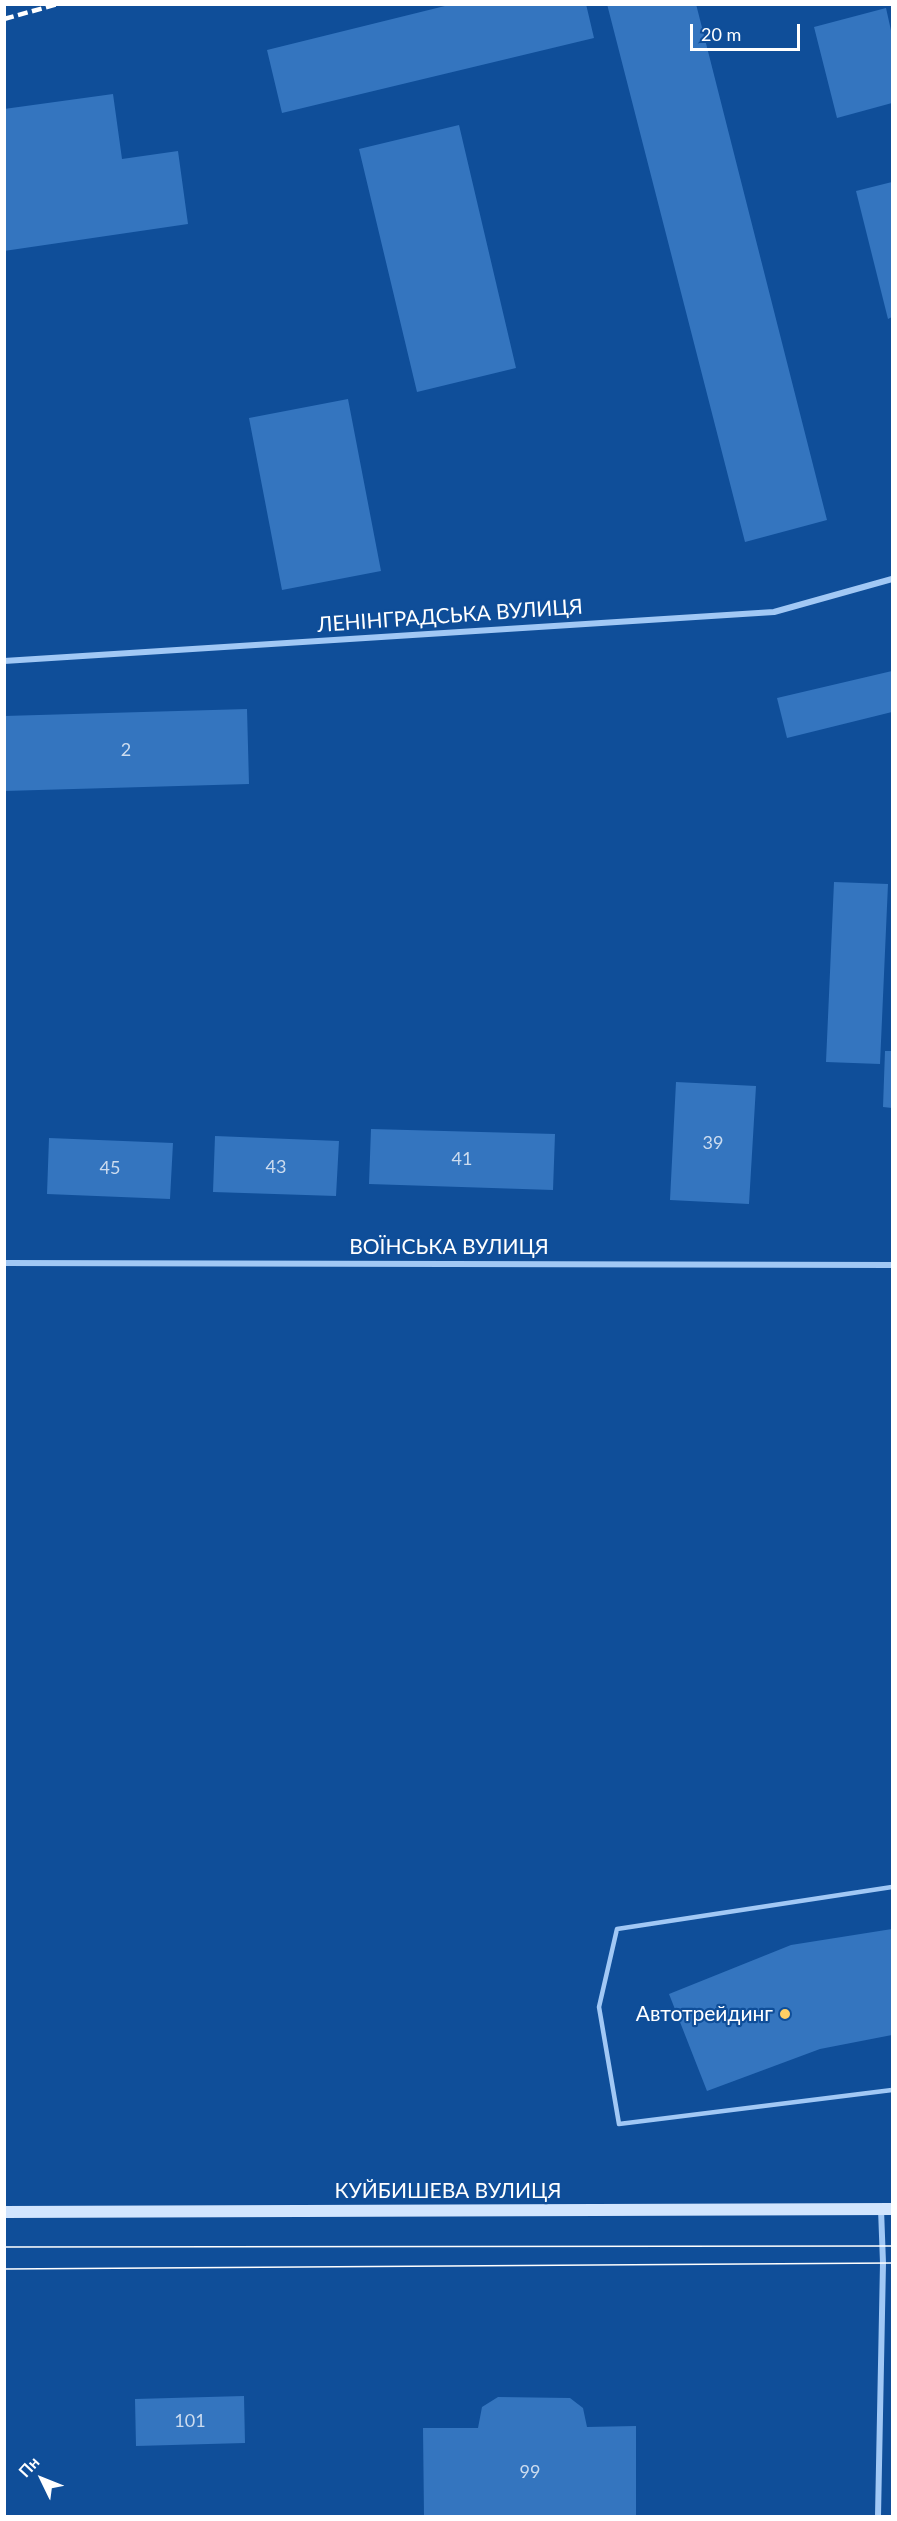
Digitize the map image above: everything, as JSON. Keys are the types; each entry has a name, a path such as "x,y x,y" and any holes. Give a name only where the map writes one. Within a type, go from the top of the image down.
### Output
{"main road":[{"name":"КУЙБИШЕВА ВУЛИЦЯ","path":"4,2212 887,2209"}],"street":[{"name":"ЛЕНІНГРАДСЬКА ВУЛИЦЯ","path":"4,661 774,612 892,579"},
{"name":"ВОЇНСЬКА ВУЛИЦЯ","path":"4,1263 892,1265"},
{"path":"878,2517 883,2263 887,2209"}],"lane":[{"path":"892,1887 617,1929 599,2007 619,2124 892,2090"}],"building":[{"path":"453,4 586,4 594,38 282,113 267,50"},
{"path":"607,4 696,4 827,520 745,542"},
{"path":"886,8 892,35 892,103 837,118 814,27"},
{"path":"113,94 122,159 178,151 188,224 4,251 4,109"},
{"path":"459,125 516,368 417,392 359,149"},
{"path":"892,182 892,317 888,319 856,191"},
{"path":"348,399 381,571 282,590 249,418"},
{"path":"892,671 892,712 787,738 777,698"},
{"path":"247,709 249,784 4,791 4,716"},
{"path":"834,882 888,884 880,1064 826,1062"},
{"path":"885,1051 892,1051 892,1108 883,1107"},
{"path":"676,1082 756,1086 749,1204 670,1200"},
{"path":"371,1129 555,1134 553,1190 369,1184"},
{"path":"215,1136 339,1141 336,1196 213,1192"},
{"path":"49,1138 173,1143 170,1199 47,1194"},
{"name":"Автотрейдинг","path":"892,1929 892,2035 820,2049 707,2091 669,1994 791,1945"},
{"path":"244,2396 245,2443 136,2446 135,2399"},
{"path":"498,2397 570,2398 583,2408 587,2427 636,2426 636,2516 424,2516 423,2428 478,2428 482,2407"}],"tram line":[{"path":"4,2247 892,2246"},
{"path":"4,2269 892,2263"}],"railway":[{"path":"4,19 58,4"}],"place":[{"name":"Автотрейдинг","path":"785,2014"}]}
